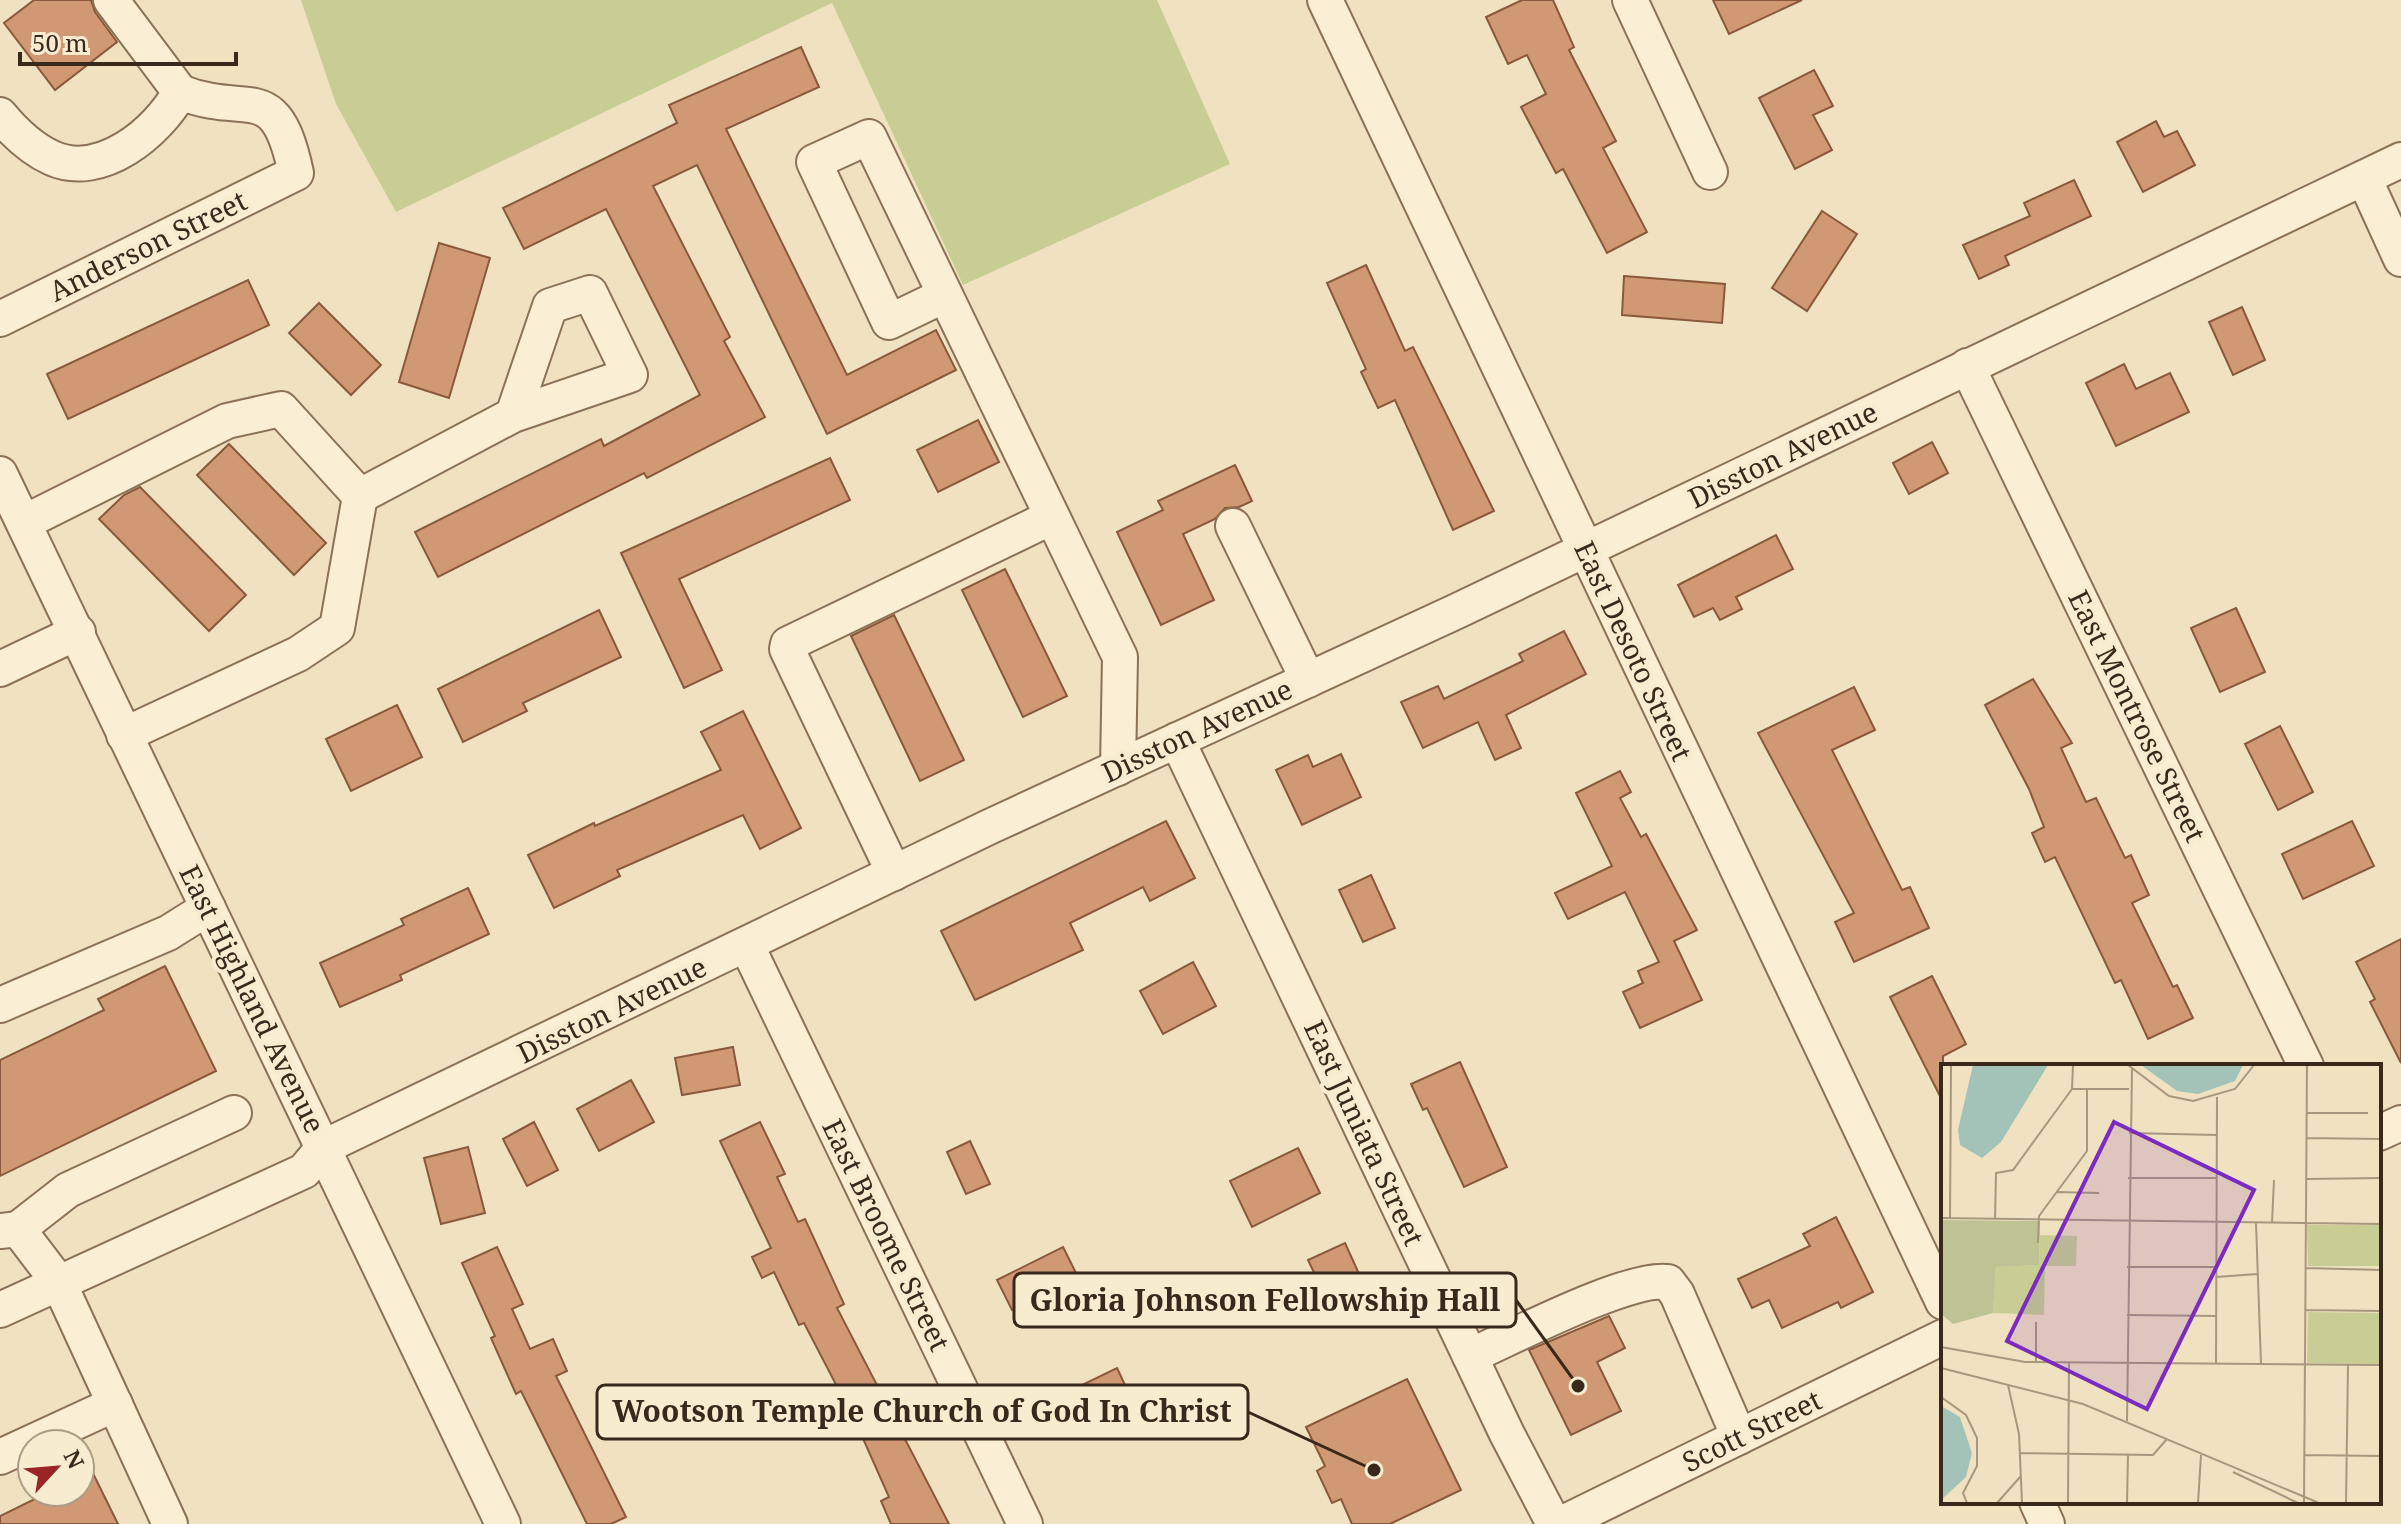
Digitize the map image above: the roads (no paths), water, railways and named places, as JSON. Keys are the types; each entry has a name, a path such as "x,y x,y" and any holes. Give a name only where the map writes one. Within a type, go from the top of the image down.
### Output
{"street":[{"path":"0,115 14,131 52,158 68,163 85,162 122,149 156,128 180,92 111,0"},
{"name":"East Desoto Street","path":"1325,0 1941,1298"},
{"path":"1630,0 1710,172"},
{"name":"Anderson Street","path":"0,319 296,173 282,123 271,112 256,106 180,92"},
{"path":"945,295 889,322 814,162 869,137 1120,657 1118,768"},
{"name":"Disston Avenue","path":"0,1310 304,1171 324,1147 894,873 1584,550 2401,160"},
{"path":"2364,178 2401,259"},
{"name":"East Montrose Street","path":"1967,366 2033,496 2305,1064"},
{"path":"25,522 227,421 281,409 360,496"},
{"path":"360,496 513,415"},
{"name":"East Highland Avenue","path":"0,474 503,1524"},
{"path":"124,735 298,654 337,628 360,496"},
{"path":"894,873 787,649 788,644 1052,517"},
{"path":"1233,526 1308,680"},
{"path":"0,669 78,632"},
{"name":"East Juniata Street","path":"1177,740 1470,1356 1554,1524"},
{"path":"0,1005 168,933 208,908"},
{"name":"East Broome Street","path":"747,946 1025,1524"},
{"path":"170,1524 59,1283 9,1230 68,1190 234,1113"},
{"path":"2381,1132 2401,1123"},
{"path":"1470,1356 1618,1292 1653,1280 1668,1282 1677,1294 1739,1437"},
{"name":"Scott Street","path":"1561,1524 1941,1338"},
{"path":"0,1457 115,1404"},
{"path":"2038,1504 2047,1524"}],"place":[{"name":"Gloria Johnson Fellowship Hall","path":"1578,1386"},
{"name":"Wootson Temple Church of God In Christ","path":"1374,1470"}]}
